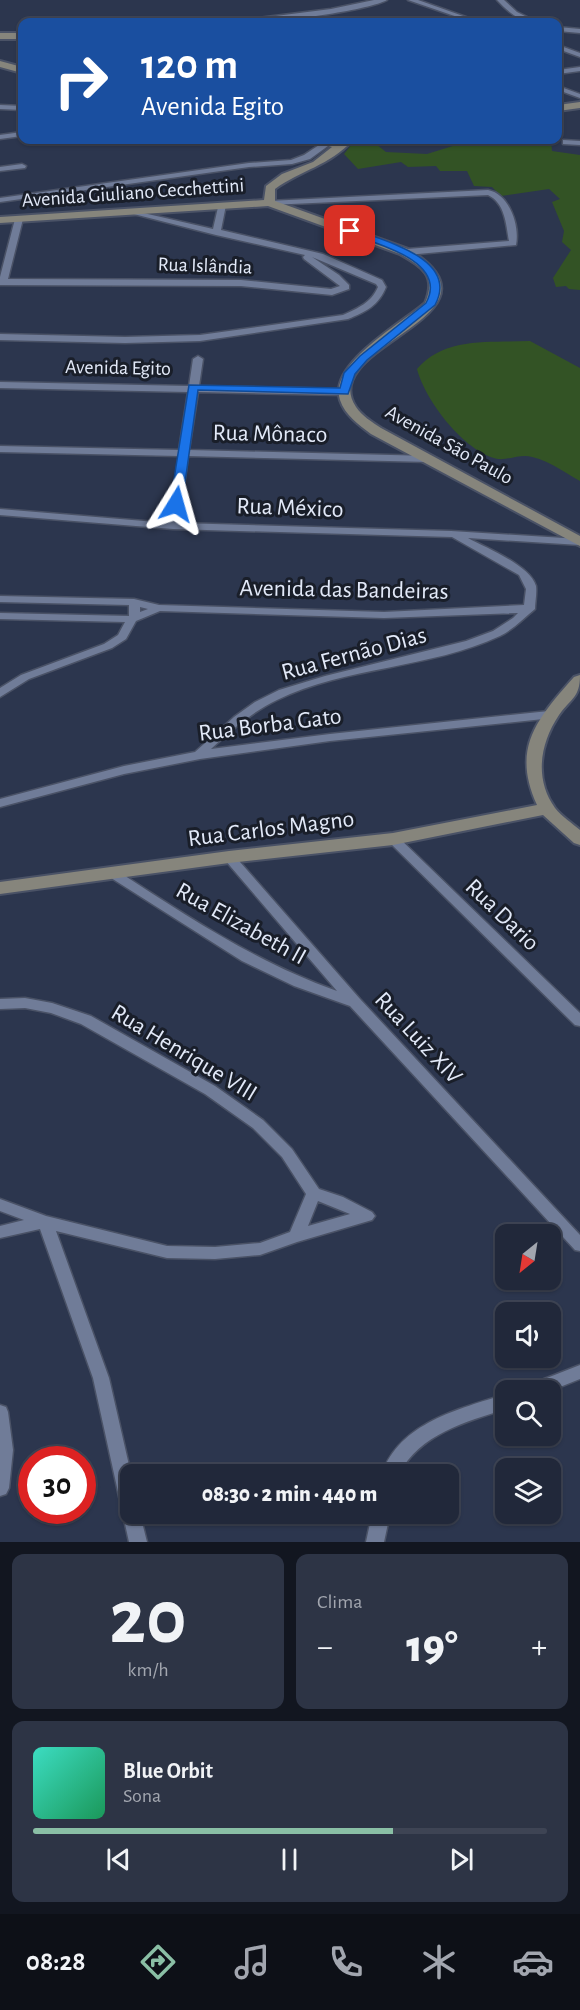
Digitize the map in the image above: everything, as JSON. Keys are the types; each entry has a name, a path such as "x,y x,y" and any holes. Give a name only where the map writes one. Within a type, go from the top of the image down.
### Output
{"main road":[{"path":"0,36 18,36"},
{"path":"0,64 18,69"},
{"path":"562,107 580,105"},
{"path":"336,144 317,164 277,182 270,188 269,203 407,252 433,274 436,284 436,295 421,314 363,358 350,373 344,392"},
{"name":"Avenida Giuliano Cecchettini","path":"0,220 269,203"},
{"name":"Avenida São Paulo","path":"344,392 357,416 376,431 580,542"},
{"path":"580,680 549,715 532,759 534,777 547,809 580,839"},
{"name":"Rua Carlos Magno","path":"0,888 229,857 393,839 547,809"}],"street":[{"path":"274,18 384,0"},
{"path":"411,0 465,18"},
{"path":"500,0 526,18"},
{"path":"562,29 580,31"},
{"path":"562,48 580,54"},
{"path":"562,71 580,69"},
{"path":"562,89 580,96"},
{"path":"0,107 18,108"},
{"path":"0,137 18,135"},
{"path":"566,142 580,142"},
{"path":"0,200 249,165 292,162 334,144"},
{"path":"0,169 22,166"},
{"path":"269,203 491,193 498,197 510,219 513,243 407,252"},
{"path":"216,233 222,206"},
{"path":"0,337 126,340 200,338 345,316 364,310 375,302 382,287 379,282 341,264 298,251 126,211"},
{"path":"2,282 19,219"},
{"name":"Rua Islândia","path":"2,282 241,283 332,292 346,287 336,277 298,251"},
{"path":"173,526 198,358"},
{"name":"Avenida Egito","path":"0,385 193,387 344,392"},
{"name":"Rua Mônaco","path":"0,449 430,459"},
{"name":"Rua México","path":"0,512 173,526 451,534 580,542"},
{"path":"451,534 524,574 533,595 530,609"},
{"name":"Avenida das Bandeiras","path":"0,599 134,602 159,608 384,615 530,609"},
{"path":"0,693 25,677 108,646 122,637 133,619 136,610 134,602"},
{"name":"Avenida das Bandeiras","path":"0,616 133,619 159,608"},
{"name":"Rua Fernão Dias","path":"199,755 223,731 252,708 283,693 324,680 463,646 505,629 530,609"},
{"name":"Rua Borba Gato","path":"0,803 152,764 199,755 377,732 549,715"},
{"name":"Rua Dario","path":"393,839 580,1021"},
{"name":"Rua Luiz XIV","path":"229,857 355,1003 580,1245"},
{"name":"Rua Elizabeth II","path":"112,873 188,923 249,959 303,985 355,1003"},
{"name":"Rua Henrique VIII","path":"0,1004 25,1003 52,1008 86,1020 210,1089 258,1124 287,1153 314,1193"},
{"path":"0,1205 45,1222 167,1252 215,1254 260,1249 296,1236 367,1216 338,1201 314,1193 296,1236"},
{"path":"0,1232 45,1222"},
{"path":"45,1222 101,1378 120,1464"},
{"path":"560,1380 580,1372"},
{"path":"394,1464 414,1441 442,1423 495,1405"},
{"path":"0,1412 5,1429 5,1451 0,1488"},
{"path":"134,1524 138,1542"},
{"path":"375,1542 379,1524"}],"green space":[{"path":"352,144 376,144 386,152 427,154 465,144 551,144 552,151 580,155 580,290 569,289 566,286 556,287 553,278 571,250 562,242 564,231 552,202 560,199 549,189 501,196 492,187 474,186 467,171 440,171 436,166 408,167 401,162 358,169 344,154"},
{"path":"530,341 580,368 580,481 539,459 525,456 498,459 472,446 460,436 437,409 417,369 428,358 455,346 484,342"}],"route":[{"path":"176,504 193,387 344,392 350,373 363,358 430,305 436,295 433,274 407,252 350,231"}]}
